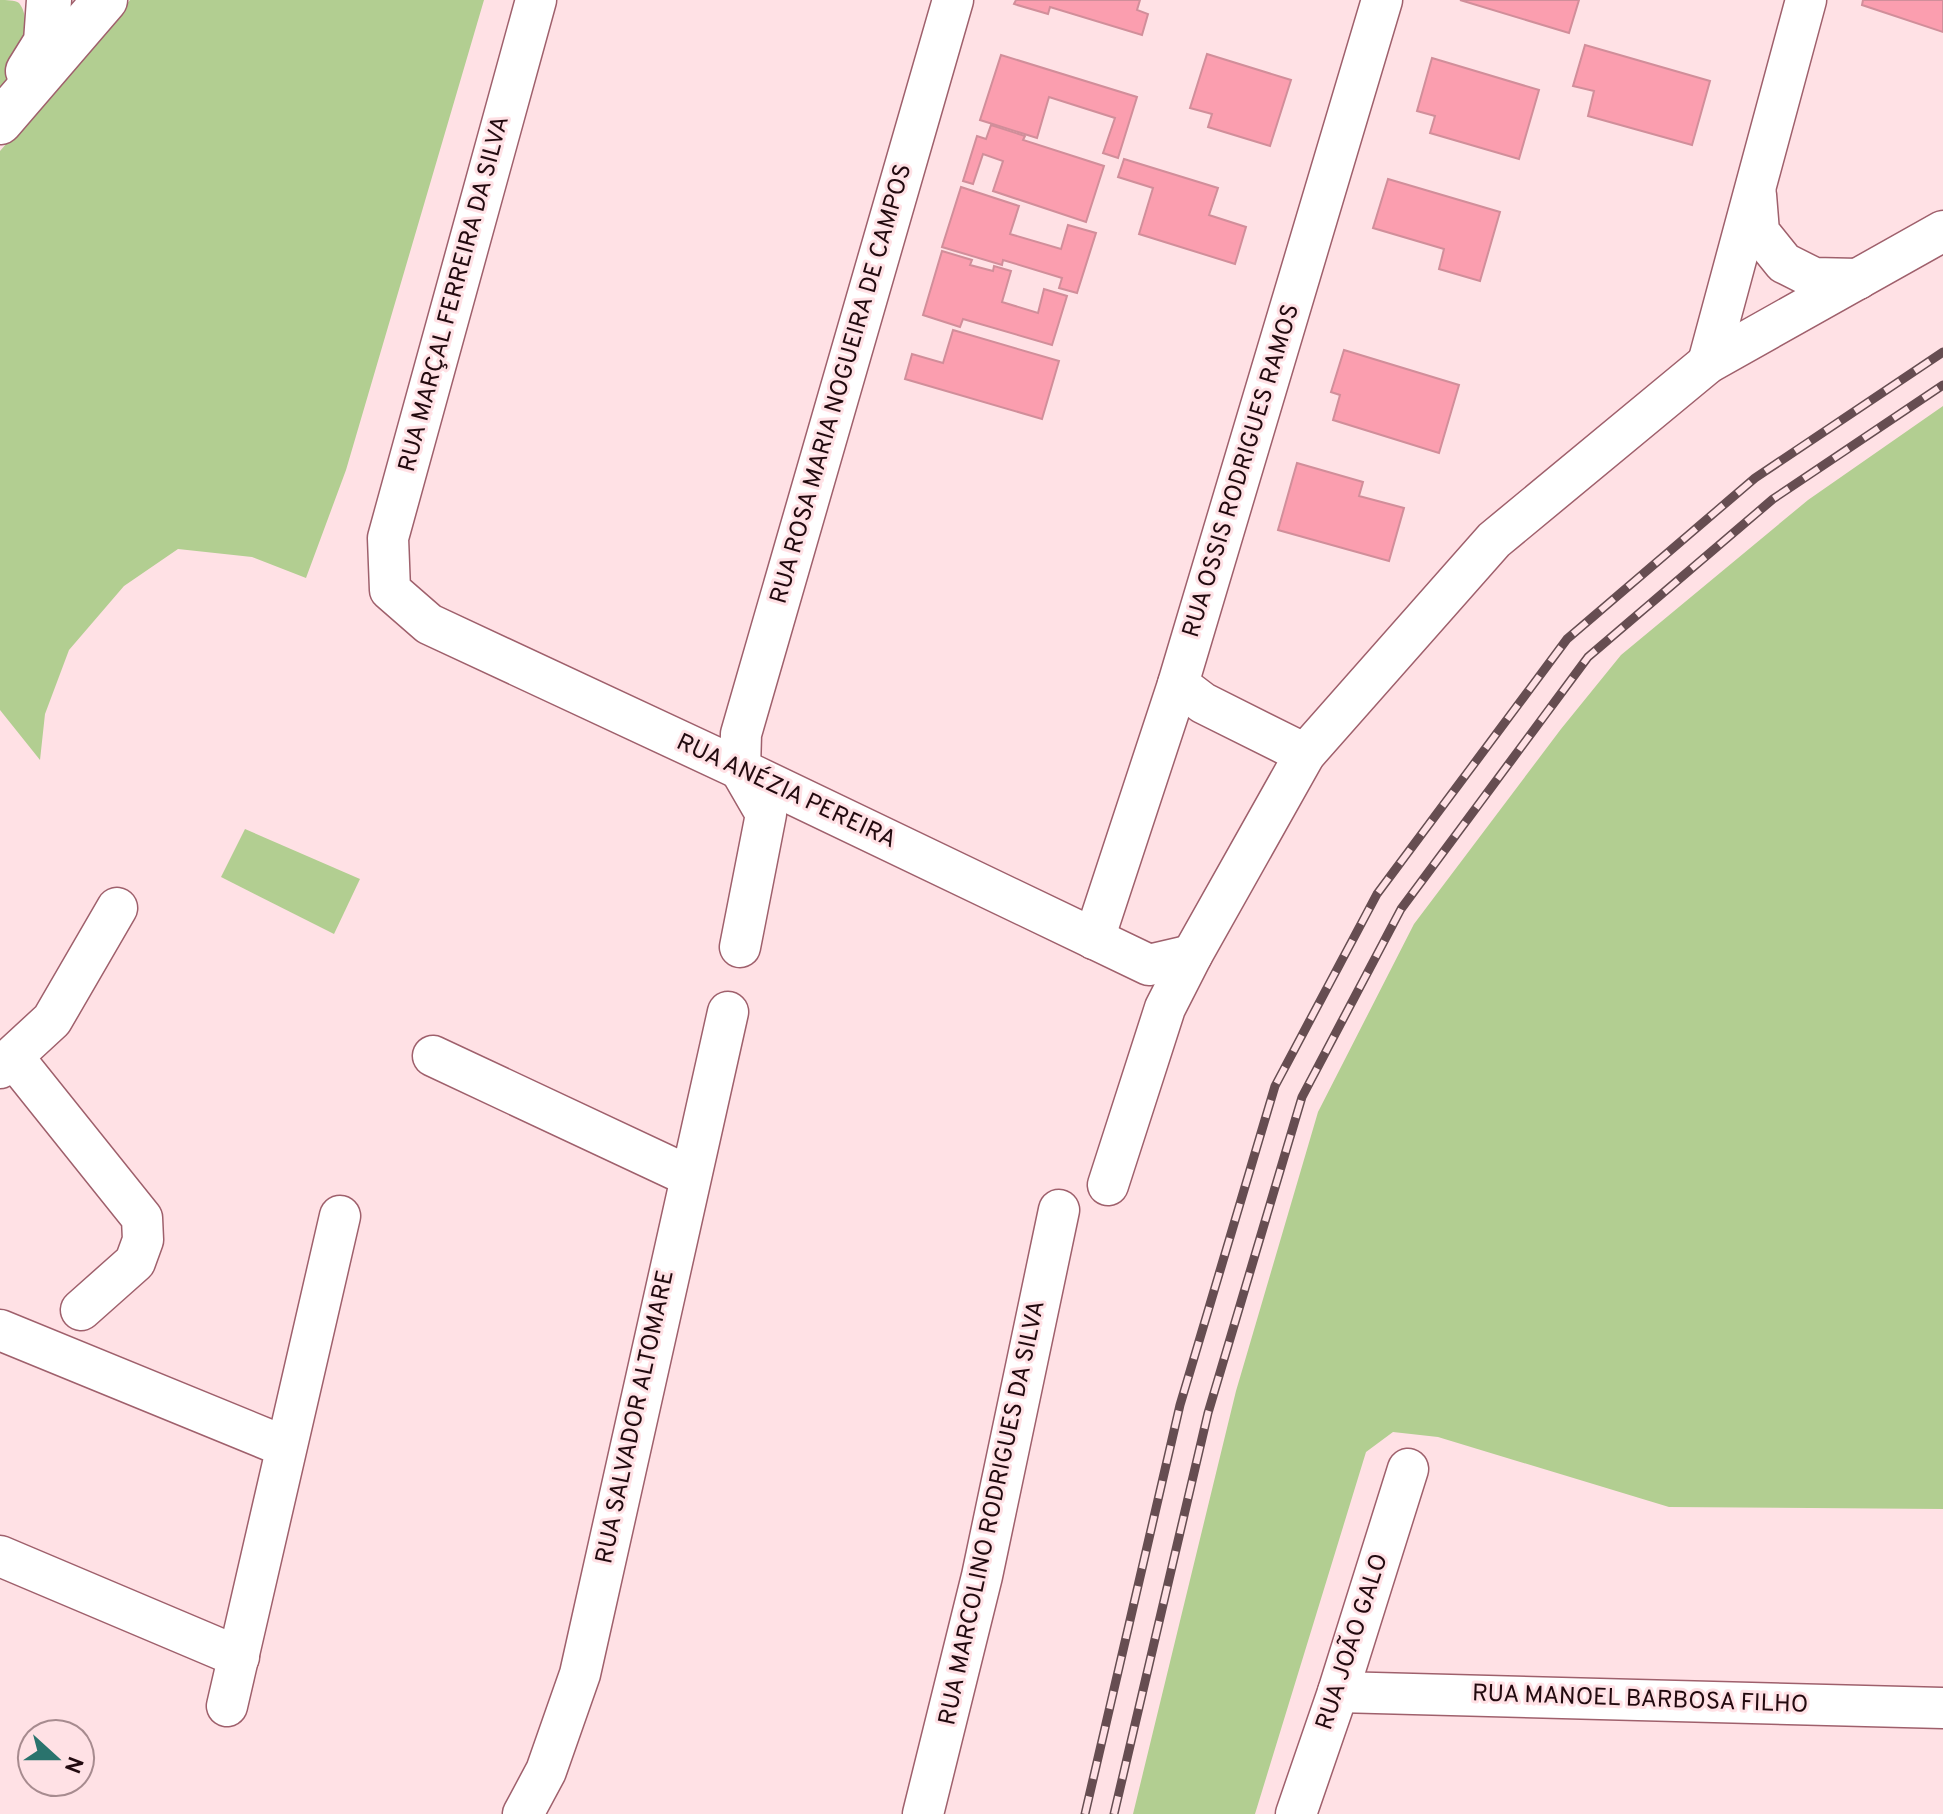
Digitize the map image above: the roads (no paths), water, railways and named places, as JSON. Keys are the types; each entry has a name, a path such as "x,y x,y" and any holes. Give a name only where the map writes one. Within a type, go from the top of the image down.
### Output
{"main road":[{"path":"0,113 46,42 49,0"},
{"path":"0,122 105,0"}],"street":[{"name":"RUA MARÇAL FERREIRA DA SILVA","path":"390,590 388,538 536,0"},
{"name":"RUA ROSA MARIA NOGUEIRA DE CAMPOS","path":"740,769 741,734 953,0"},
{"name":"RUA OSSIS RODRIGUES RAMOS","path":"1094,939 1178,684 1382,0"},
{"path":"1708,363 1806,0"},
{"path":"1756,187 1759,232 1784,263 1814,278 1858,279"},
{"path":"1108,1185 1165,1008 1305,754 1494,540 1708,363 1943,231"},
{"name":"RUA ANÉZIA PEREIRA","path":"390,590 429,624 1149,965 1192,955"},
{"path":"1178,684 1203,703 1305,754"},
{"path":"740,769 766,814 740,947"},
{"path":"81,1310 135,1262 143,1240 142,1218 7,1062 52,1020 117,908"},
{"name":"RUA SALVADOR ALTOMARE","path":"523,1814 546,1771 580,1674 728,1012"},
{"path":"433,1056 689,1176"},
{"name":"RUA MARCOLINO RODRIGUES DA SILVA","path":"923,1814 982,1576 1059,1210"},
{"path":"227,1706 340,1216"},
{"path":"0,1330 286,1447"},
{"name":"RUA JOÃO GALO","path":"1296,1814 1408,1469"},
{"path":"0,1556 239,1657"},
{"name":"RUA MANOEL BARBOSA FILHO","path":"1338,1692 1943,1708"}],"railway":[{"path":"1085,1814 1180,1405 1275,1086 1377,894 1567,639 1755,478 1943,352"},
{"path":"1114,1814 1208,1413 1302,1097 1401,909 1588,657 1773,499 1943,385"}]}
